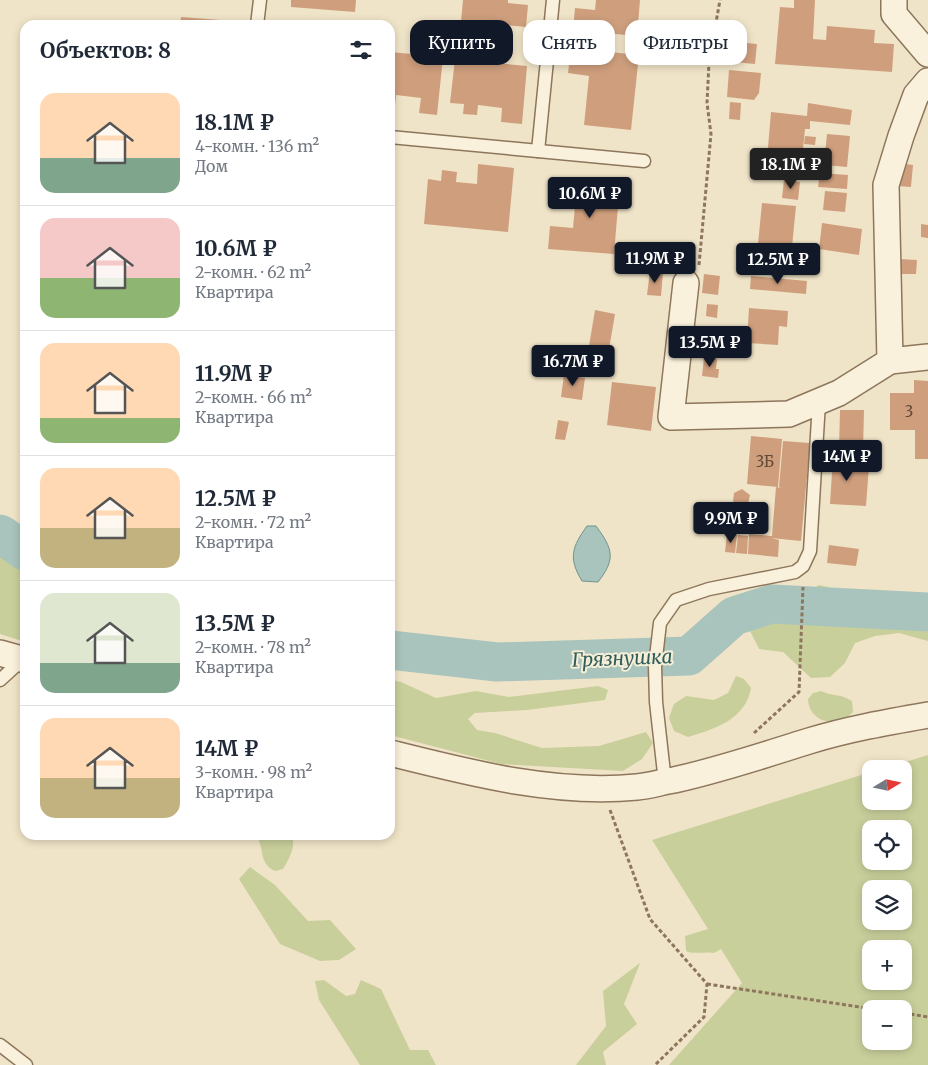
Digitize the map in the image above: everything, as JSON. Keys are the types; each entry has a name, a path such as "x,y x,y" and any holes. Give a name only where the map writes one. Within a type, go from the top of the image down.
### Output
{"street":[{"path":"894,0 894,14 928,54"},
{"path":"890,361 886,185 916,95 928,81"},
{"path":"686,283 671,417 789,414 839,393 890,361 928,357"},
{"path":"395,754 464,772 528,783 603,789 639,787 710,772 813,740 889,721 928,715"}],"lane":[{"path":"258,20 260,0"},
{"path":"538,151 553,0"},
{"path":"395,137 644,161"},
{"path":"665,782 656,702 656,666 660,623 676,600 709,589 795,572 803,566 810,551 819,402"},
{"path":"0,680 16,657"},
{"path":"0,1045 26,1065"}],"path":[{"path":"686,283 698,271 711,134 707,104 709,62 720,0"},
{"path":"753,734 765,721 800,692 803,591"},
{"path":"603,789 650,919 707,984 862,1007"},
{"path":"655,1065 704,1016 707,984"},
{"path":"912,1014 928,1017"}],"green space":[{"path":"0,548 20,561 20,640 0,634"},
{"path":"819,585 828,587 836,598 851,608 879,601 911,597 928,601 928,641 899,633 875,636 855,643 845,663 830,677 811,678 783,652 759,649 745,621 750,605 771,596 790,603"},
{"path":"736,676 744,679 751,688 743,708 736,715 718,726 688,737 674,731 669,718 674,704 686,696 714,700 728,693"},
{"path":"395,681 436,698 476,691 509,697 598,686 608,690 605,700 527,710 475,713 468,719 477,730 495,733 542,748 599,746 646,732 653,743 642,759 623,771 501,764 395,736"},
{"path":"821,691 852,701 853,712 840,721 825,721 819,718 813,714 808,699 813,693"},
{"path":"928,755 928,1065 669,1065 742,983 721,949 714,953 692,953 686,951 685,936 708,929 652,840 862,775 862,810 912,810 912,760"},
{"path":"259,840 293,840 290,857 283,869 275,871 264,860"},
{"path":"250,867 275,885 308,921 330,920 356,949 339,960 320,961 280,944 239,879"},
{"path":"640,963 624,1004 637,1024 603,1052 606,1065 576,1065 606,1026 603,991"},
{"path":"324,980 346,996 355,994 361,980 381,989 410,1050 428,1050 436,1065 360,1065 319,1000 315,981"}],"water":[{"path":"587,526 596,526 609,548 610,560 608,567 598,582 582,581 573,559 575,547"}],"building":[{"path":"291,0 356,0 355,12 291,7"},
{"path":"463,0 508,0 508,3 528,5 527,20 523,20 523,27 513,26 513,20 461,20"},
{"path":"596,0 640,0 638,20 625,20 625,35 615,34 615,20 574,20 575,8 595,10"},
{"path":"794,0 815,0 813,39 826,40 827,26 875,30 874,43 894,44 892,72 775,64 780,7 794,8"},
{"path":"181,17 221,20 181,20"},
{"path":"747,43 757,44 755,64 747,63"},
{"path":"395,52 410,54 410,65 442,65 437,115 419,113 421,98 396,95 395,105"},
{"path":"615,53 625,54 625,65 638,65 631,130 584,125 589,76 568,73 569,65 615,65"},
{"path":"454,65 527,66 522,124 501,122 502,108 478,105 477,115 463,114 464,104 450,103"},
{"path":"729,70 761,73 759,93 754,100 727,97"},
{"path":"730,102 741,103 740,120 729,119"},
{"path":"808,103 852,110 850,125 810,121 810,129 805,129 803,149 824,151 823,165 767,159 771,112 807,116"},
{"path":"827,134 850,136 847,167 824,165"},
{"path":"805,136 816,137 815,145 804,144"},
{"path":"899,163 913,165 911,187 897,186"},
{"path":"478,164 514,168 508,232 424,224 428,179 441,181 442,170 457,172 456,182 477,184"},
{"path":"820,173 848,175 847,189 818,187"},
{"path":"577,179 620,183 614,254 548,249 550,226 573,228 575,206 565,205 566,192 576,193"},
{"path":"784,180 800,182 798,200 782,198"},
{"path":"825,191 847,193 845,212 823,210"},
{"path":"762,203 796,206 792,247 758,244"},
{"path":"822,223 862,229 859,255 819,249"},
{"path":"921,224 928,225 928,238 921,237"},
{"path":"899,259 917,260 916,274 898,274"},
{"path":"650,271 663,272 661,296 647,295"},
{"path":"704,274 720,276 718,295 702,293"},
{"path":"751,276 807,281 806,294 750,289"},
{"path":"707,304 718,305 717,318 706,316"},
{"path":"749,308 788,311 787,327 779,326 778,345 747,343"},
{"path":"595,310 615,314 606,367 586,364"},
{"path":"704,358 717,359 716,369 719,369 718,378 702,376"},
{"path":"564,375 585,378 582,400 561,397"},
{"path":"914,380 928,381 928,459 915,459 915,430 890,430 890,393 914,393"},
{"path":"612,382 656,387 651,431 607,425"},
{"path":"840,410 864,410 863,451 839,451"},
{"path":"558,420 569,422 565,440 555,439"},
{"path":"751,436 782,439 778,487 747,484"},
{"path":"783,441 810,443 801,541 771,538 779,540 778,557 748,554 749,534 772,536 776,487 782,488 779,487"},
{"path":"821,455 833,455 832,463 869,466 866,506 830,504 832,472 820,471"},
{"path":"742,489 750,495 748,504 740,507 733,501 734,493"},
{"path":"727,534 737,535 735,553 725,552"},
{"path":"738,535 748,536 747,554 736,553"},
{"path":"829,545 859,549 856,566 827,563"}],"waterway":[{"name":"Грязнушка","path":"0,534 20,548"},
{"name":"Грязнушка","path":"395,651 497,662 689,656 734,616 772,604 928,612"}]}
